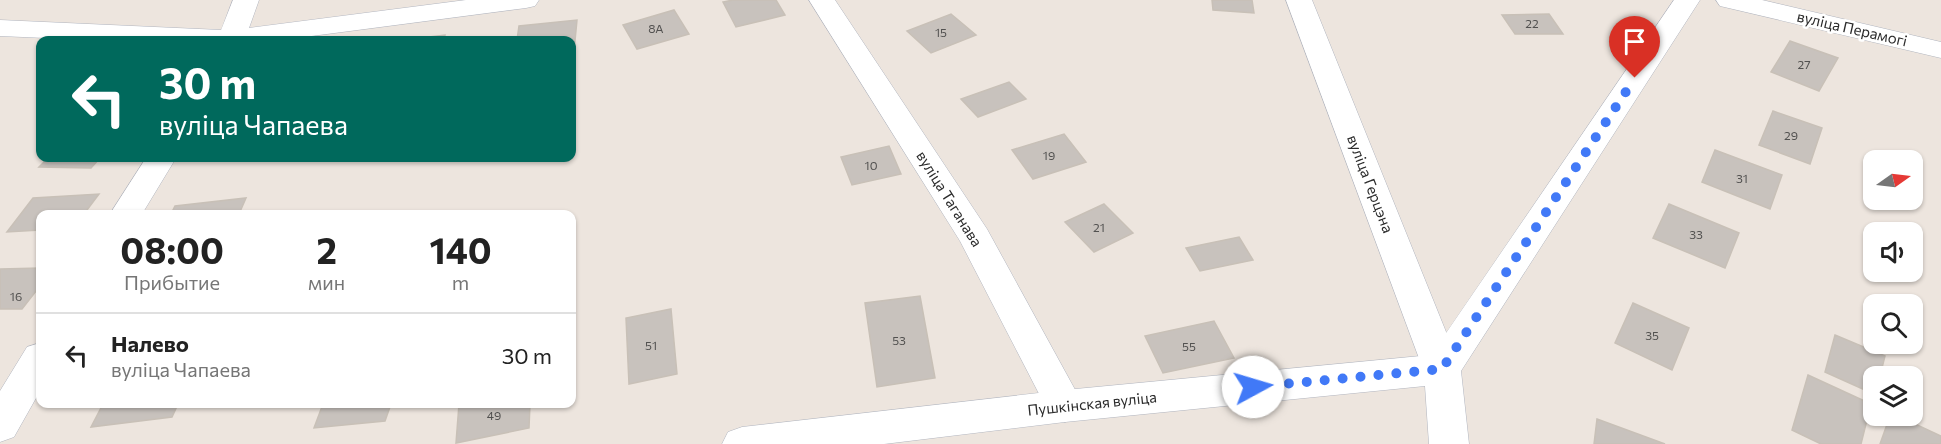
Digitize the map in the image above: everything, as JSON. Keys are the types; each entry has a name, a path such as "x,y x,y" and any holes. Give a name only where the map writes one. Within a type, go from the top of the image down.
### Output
{"street":[{"path":"232,36 246,0"},
{"path":"260,36 526,0"},
{"name":"вуліца Таганава","path":"822,0 975,237 1065,406"},
{"name":"вуліца Герцэна","path":"1299,0 1442,369 1449,444"},
{"path":"1442,369 1687,0"},
{"name":"вуліца Перамогі","path":"1729,0 1941,51"},
{"path":"0,28 154,36"},
{"path":"128,210 158,162"},
{"path":"0,425 36,365"},
{"name":"Пушкінская вуліца","path":"742,444 1065,406 1442,369"}],"building":[{"path":"776,0 785,15 736,27 723,2"},
{"path":"1212,0 1252,0 1254,13 1213,10"},
{"path":"674,10 689,34 637,49 623,25"},
{"path":"951,14 976,35 931,53 907,31"},
{"path":"1549,14 1563,34 1515,34 1502,15"},
{"path":"577,20 575,36 518,36 519,26"},
{"path":"1790,41 1838,58 1819,91 1771,72"},
{"path":"1009,82 1026,99 978,117 961,99"},
{"path":"1773,111 1822,128 1810,164 1759,145"},
{"path":"1064,134 1086,162 1033,179 1012,150"},
{"path":"889,146 901,174 852,185 841,157"},
{"path":"1715,150 1782,175 1770,209 1702,182"},
{"path":"44,162 96,162 91,168 39,167"},
{"path":"99,194 87,210 36,210 36,230 7,232 33,198"},
{"path":"246,198 241,210 173,210 175,206"},
{"path":"1104,204 1133,233 1094,252 1065,222"},
{"path":"1669,204 1739,233 1725,268 1653,238"},
{"path":"1239,237 1253,260 1200,271 1186,248"},
{"path":"36,268 36,291 22,309 0,309 0,269"},
{"path":"920,296 935,378 877,387 865,303"},
{"path":"1633,303 1689,328 1672,370 1615,343"},
{"path":"671,309 677,374 629,384 626,318"},
{"path":"1214,321 1234,358 1163,373 1145,336"},
{"path":"1835,335 1863,347 1863,354 1885,356 1882,366 1863,366 1863,389 1825,372"},
{"path":"1808,375 1863,400 1863,426 1866,426 1861,444 1821,444 1792,430"},
{"path":"101,408 176,408 172,417 91,427"},
{"path":"322,408 390,408 385,421 314,428"},
{"path":"459,408 530,408 529,428 456,443"},
{"path":"1597,419 1665,444 1594,444"},
{"path":"1886,426 1920,426 1941,436 1941,444 1880,444"}],"route":[{"path":"1253,387 1442,369 1635,78"}]}
